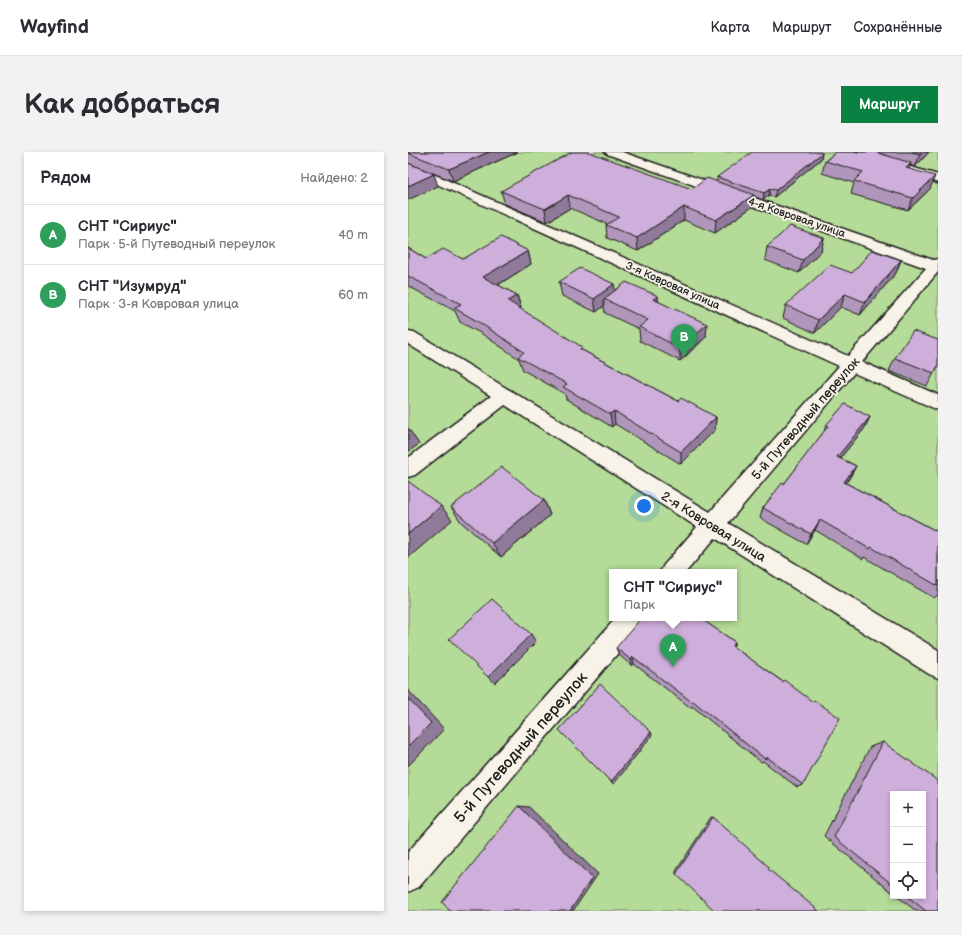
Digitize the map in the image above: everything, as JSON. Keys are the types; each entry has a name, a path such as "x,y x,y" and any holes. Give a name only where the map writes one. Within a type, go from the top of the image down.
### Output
{"street":[{"name":"4-я Ковровая улица","path":"611,152 937,265"},
{"path":"848,152 938,179"},
{"name":"3-я Ковровая улица","path":"408,166 938,403"},
{"name":"5-й Путеводный переулок","path":"675,569 937,265"},
{"name":"2-я Ковровая улица","path":"408,336 938,665"},
{"path":"408,469 504,396"},
{"name":"5-й Путеводный переулок","path":"408,876 629,621"}],"green space":[{"path":"408,152 938,152 938,911 408,911"}],"building":[{"path":"408,152 489,152 449,169"},
{"path":"572,152 589,152 692,189 707,178 754,195 716,220 684,207 637,238 606,225 619,217 568,195 545,209 501,191"},
{"path":"752,152 822,153 776,190 770,189 764,193 717,177"},
{"path":"836,152 875,152 911,163 906,168 935,176 913,198 854,181 863,172 825,161"},
{"path":"408,163 434,174 408,186"},
{"path":"790,226 824,238 803,260 767,247"},
{"path":"501,237 528,251 483,277 517,295 508,301 582,347 580,349 678,401 681,398 716,417 681,452 614,411 610,414 563,387 567,384 518,357 524,352 477,321 454,308 461,304 408,276 408,248 426,259 443,249 463,259"},
{"path":"872,250 901,260 865,302 845,294 818,320 786,305 830,265 852,273"},
{"path":"580,268 614,284 594,299 559,282"},
{"path":"626,282 658,296 653,299 707,324 680,348 639,327 648,320 604,299"},
{"path":"913,331 938,340 938,366 934,373 895,358"},
{"path":"845,404 870,417 837,457 856,466 844,482 938,532 938,586 871,547 870,549 820,520 811,534 763,508 782,483 784,484 828,426 826,425"},
{"path":"502,467 544,500 492,543 451,507"},
{"path":"408,481 441,506 408,534"},
{"path":"492,599 531,634 488,677 449,639"},
{"path":"638,621 704,621 735,642 732,646 783,682 784,680 813,702 814,700 840,718 803,785 767,757 765,759 693,701 692,702 633,657 631,660 616,648"},
{"path":"600,684 651,732 611,782 559,730"},
{"path":"408,699 431,723 408,746"},
{"path":"883,742 938,781 938,911 926,911 911,899 926,899 926,791 890,791 890,883 834,837"},
{"path":"519,806 592,878 570,911 450,911 442,902"},
{"path":"713,817 769,867 768,869 819,911 715,911 676,874"}],"place":[{"name":"СНТ \"Изумруд\"","path":"684,357"},
{"name":"СНТ \"Сириус\"","path":"673,667"}]}
